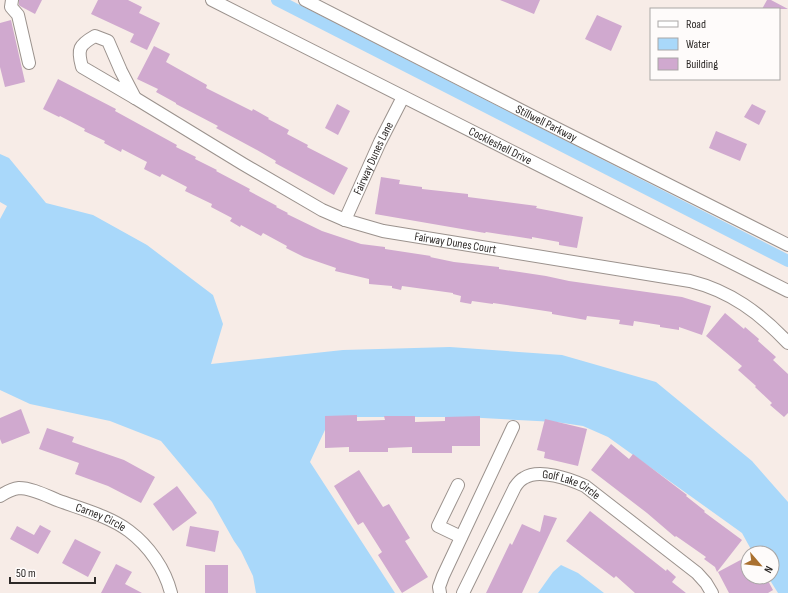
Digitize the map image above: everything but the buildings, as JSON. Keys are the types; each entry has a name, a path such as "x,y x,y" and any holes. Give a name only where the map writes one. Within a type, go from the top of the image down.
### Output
{"street":[{"path":"12,0 11,7 18,15 29,63"},
{"name":"Cockleshell Drive","path":"212,0 788,291"},
{"name":"Stillwell Parkway","path":"305,0 529,115 788,245"},
{"name":"Fairway Dunes Court","path":"135,98 108,41 95,36 83,43 78,54 82,67 322,210 345,220 383,231 702,284 740,301 766,321 788,343"},
{"name":"Fairway Dunes Lane","path":"345,220 377,149 403,97"},
{"path":"440,593 439,587 443,576 513,427"},
{"name":"Golf Lake Circle","path":"463,593 515,487 523,478 535,473 573,480 585,486 697,573 712,593"},
{"path":"458,485 438,526 461,537"},
{"name":"Carney Circle","path":"0,496 6,491 20,488 33,491 119,524 129,531 148,549 169,583 171,593"}],"water":[{"path":"0,154 9,158 46,203 93,215 147,245 213,295 223,324 211,364 343,350 450,347 562,355 656,382 752,461 788,502 788,593 778,593 773,585 780,585 780,545 749,545 742,533 608,437 583,426 556,422 464,417 331,417 310,462 395,593 256,593 253,576 241,551 212,502 161,441 110,421 30,404 0,390 0,219 7,206 0,202"},
{"path":"561,565 578,573 604,593 538,593 553,572"}],"waterway":[{"path":"277,0 788,261"}]}
